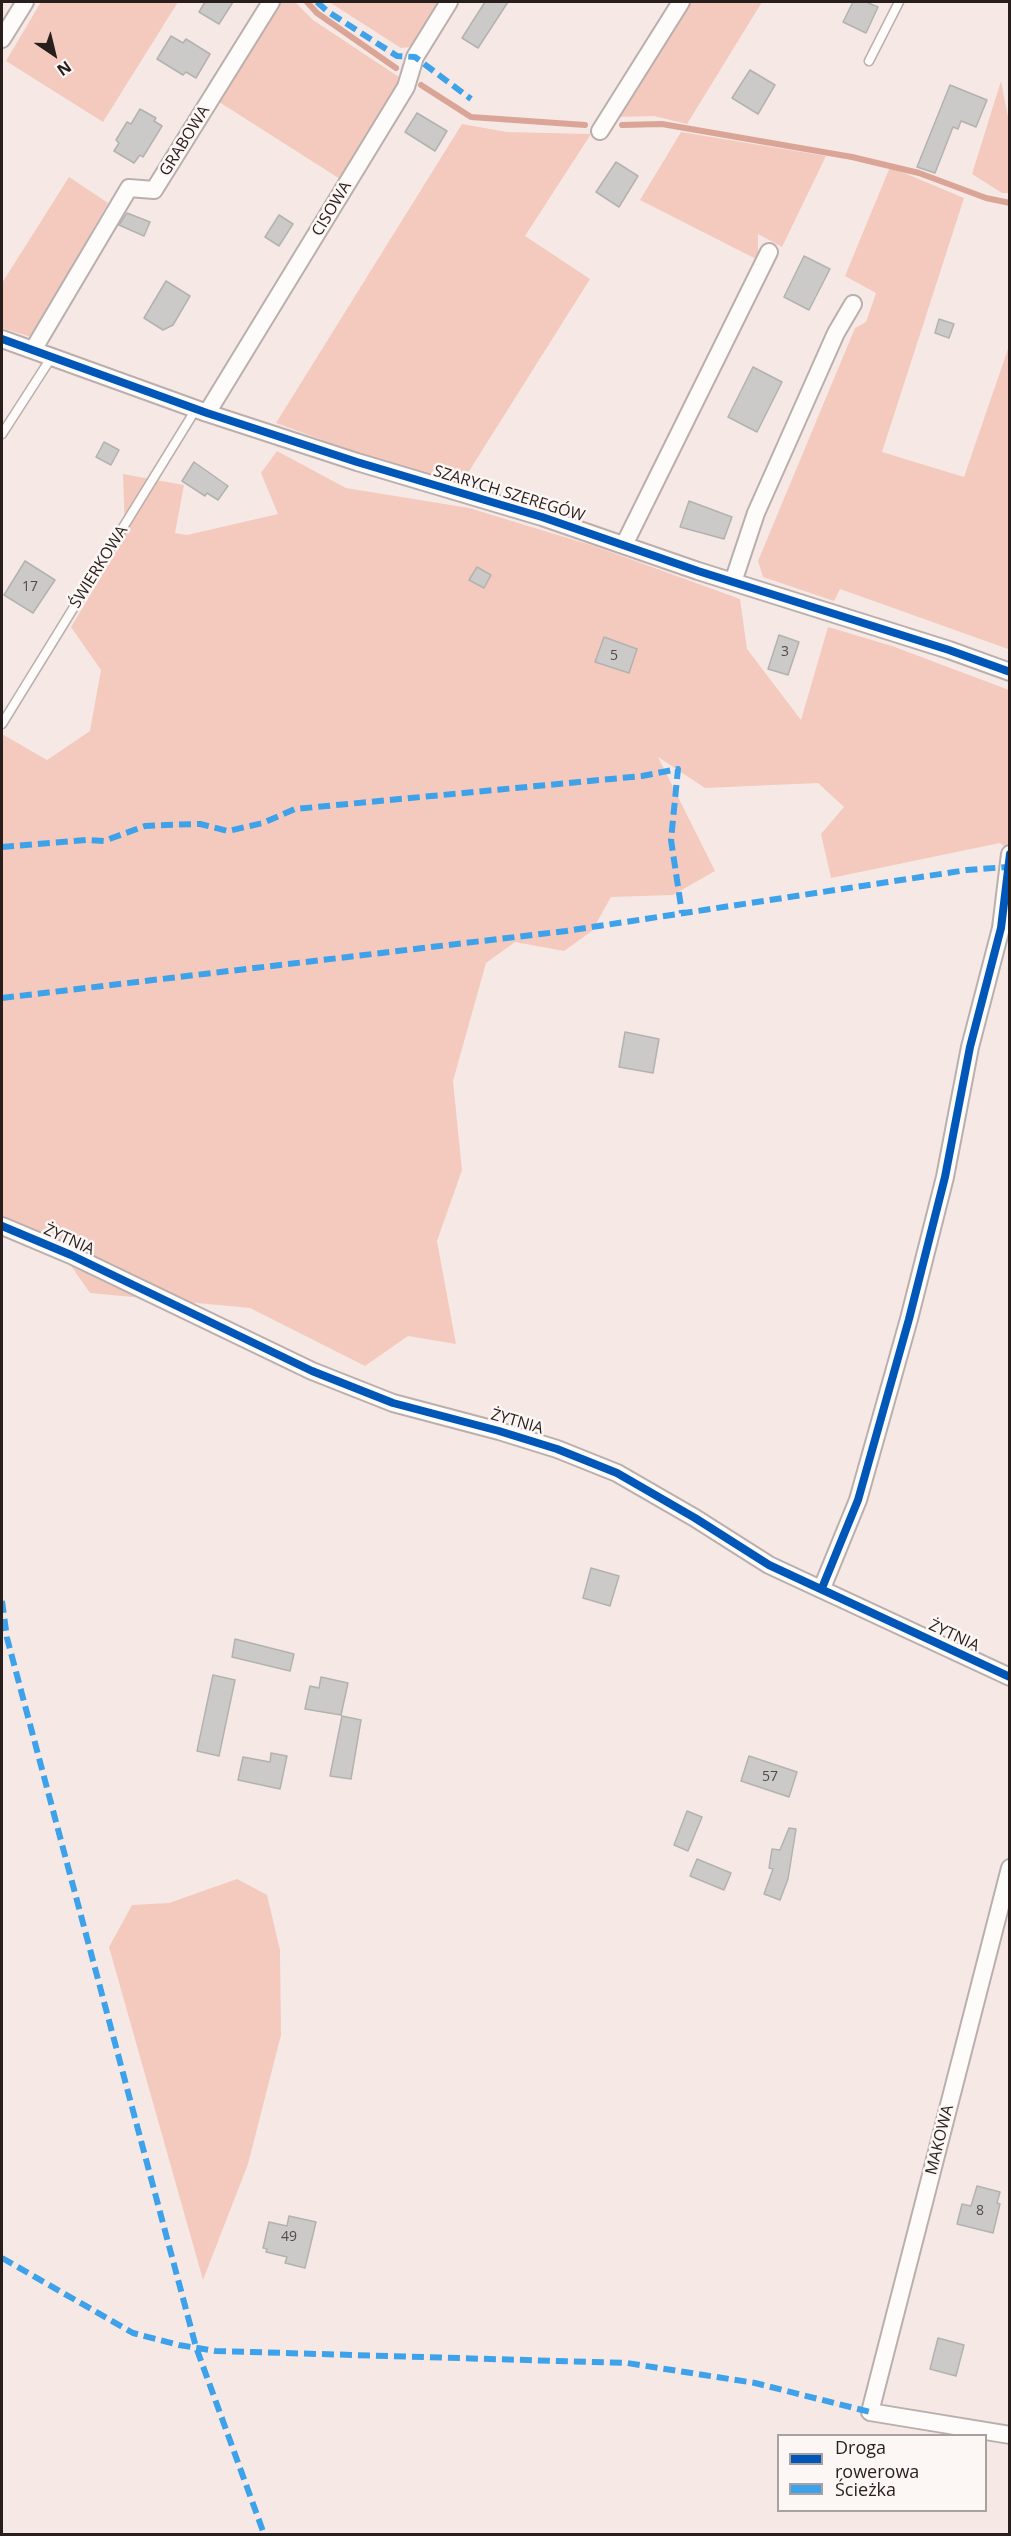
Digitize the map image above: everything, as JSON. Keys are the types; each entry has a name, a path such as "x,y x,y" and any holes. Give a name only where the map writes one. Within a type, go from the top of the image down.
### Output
{"street":[{"path":"2,39 25,2"},
{"name":"GRABOWA","path":"33,350 129,188 154,190 271,2"},
{"name":"CISOWA","path":"202,411 406,87 415,57 449,2"},
{"path":"600,131 681,2"},
{"path":"624,545 770,252"},
{"path":"733,582 756,513 836,333 853,304"},
{"name":"SZARYCH SZEREGÓW","path":"2,339 202,411 357,462 542,517 1010,672"},
{"path":"822,1588 858,1500 909,1319 945,1176 969,1047 1001,928 1010,854"},
{"name":"ŻYTNIA","path":"2,1226 71,1255 312,1371 393,1403 557,1449 617,1473 695,1518 769,1565 1010,1677"},
{"name":"MAKOWA","path":"1010,1868 870,2412 1010,2435"}],"lane":[{"path":"868,61 899,2"},
{"path":"2,434 51,358"},
{"name":"ŚWIERKOWA","path":"2,724 202,411"}],"shaded area":[{"path":"41,2 178,2 103,122 6,61"},
{"path":"280,2 295,2 313,20 402,79 340,179 216,100"},
{"path":"329,2 439,2 410,47 401,48"},
{"path":"691,2 762,2 687,124 654,116 619,117"},
{"path":"1001,81 1009,122 1009,193 1002,193 972,174"},
{"path":"462,124 507,132 591,134 525,236 590,279 461,484 388,464 276,423"},
{"path":"681,132 826,156 782,247 758,234 758,260 640,200"},
{"path":"890,167 964,198 882,452 964,477 1009,346 1008,649 840,589 834,601 763,577 758,561 855,328 866,322 876,293 845,276"},
{"path":"69,177 108,203 31,337 2,328 2,283"},
{"path":"277,451 346,488 469,508 594,546 740,599 747,649 801,720 828,627 892,646 1009,690 1009,850 1000,843 831,878 821,834 844,807 818,783 705,788 658,757 715,871 673,895 611,897 592,931 564,951 515,942 486,963 453,1081 462,1170 437,1241 456,1344 408,1336 365,1366 250,1308 90,1293 50,1236 2,1234 2,734 47,760 90,731 101,670 71,627 125,537 123,474 184,485 175,533 187,535 278,514 261,473"},
{"path":"237,1879 267,1895 280,1950 281,2035 248,2164 203,2280 109,1947 132,1905 169,1903"}],"building":[{"path":"205,2 233,2 219,24 199,12"},
{"path":"485,2 508,2 478,48 462,38"},
{"path":"853,2 866,2 878,7 866,33 843,22"},
{"path":"171,36 183,43 186,39 210,54 196,78 186,72 183,75 157,59"},
{"path":"750,70 775,85 758,114 732,98"},
{"path":"950,85 987,100 976,127 961,121 958,129 953,127 935,173 917,167"},
{"path":"140,109 156,118 154,121 162,126 143,157 140,155 134,163 114,151 119,143 116,140 127,122 131,124"},
{"path":"417,113 447,131 435,151 405,132"},
{"path":"616,162 638,176 619,207 596,192"},
{"path":"127,213 150,222 144,236 119,225"},
{"path":"279,215 293,224 279,246 265,237"},
{"path":"804,256 830,269 809,310 784,297"},
{"path":"166,281 190,296 173,325 163,330 144,318"},
{"path":"939,319 954,324 949,338 935,333"},
{"path":"753,367 782,382 757,432 728,417"},
{"path":"104,442 119,450 111,465 96,457"},
{"path":"194,462 228,486 218,500 207,493 205,496 182,481"},
{"path":"689,501 732,517 724,539 680,527"},
{"path":"25,561 55,580 33,613 4,595"},
{"path":"477,567 491,575 484,588 469,580"},
{"path":"779,635 799,642 788,675 768,669"},
{"path":"604,637 637,649 629,673 595,662"},
{"path":"625,1032 659,1039 653,1073 619,1067"},
{"path":"591,1568 619,1576 610,1606 583,1598"},
{"path":"235,1639 294,1654 290,1671 232,1657"},
{"path":"213,1675 235,1680 219,1756 197,1751"},
{"path":"321,1677 348,1683 341,1715 305,1709 310,1686 319,1688"},
{"path":"342,1716 361,1720 351,1779 330,1776"},
{"path":"271,1753 287,1756 280,1789 238,1780 243,1757 270,1762"},
{"path":"749,1756 797,1772 789,1797 741,1781"},
{"path":"687,1811 702,1817 688,1851 674,1845"},
{"path":"789,1828 796,1829 788,1879 780,1900 764,1894 773,1869 769,1868 772,1849 780,1850"},
{"path":"697,1859 731,1873 724,1890 690,1876"},
{"path":"977,2186 1000,2192 997,2203 1000,2204 993,2233 957,2224 962,2204 971,2206"},
{"path":"289,2216 316,2222 305,2268 285,2263 287,2257 266,2252 267,2249 263,2248 269,2222 287,2226"},
{"path":"938,2338 964,2345 956,2376 930,2369"}],"waterway":[{"path":"307,2 317,13 396,68"},
{"path":"421,85 471,117 585,125"},
{"path":"622,125 662,124 852,157 919,173 986,198 1010,203"}],"marked path":[{"path":"317,2 327,11 397,56 415,57 471,99"},
{"path":"2,847 86,840 104,841 145,826 200,824 228,831 263,823 295,809 642,776 678,769 671,840 682,913"},
{"path":"2,998 566,931 967,870 1007,867"},
{"path":"2,1601 7,1638 196,2347 264,2534"},
{"path":"2,2258 133,2333 179,2345 216,2351 627,2363 755,2383 870,2412"}],"cycle path":[{"path":"2,339 207,413 357,462 542,517 698,571 949,650 1010,672"},
{"path":"822,1588 858,1500 909,1319 945,1177 970,1047 1001,928 1010,854"},
{"path":"2,1226 71,1255 312,1371 393,1403 557,1449 617,1473 695,1518 769,1565 1010,1677"}]}
